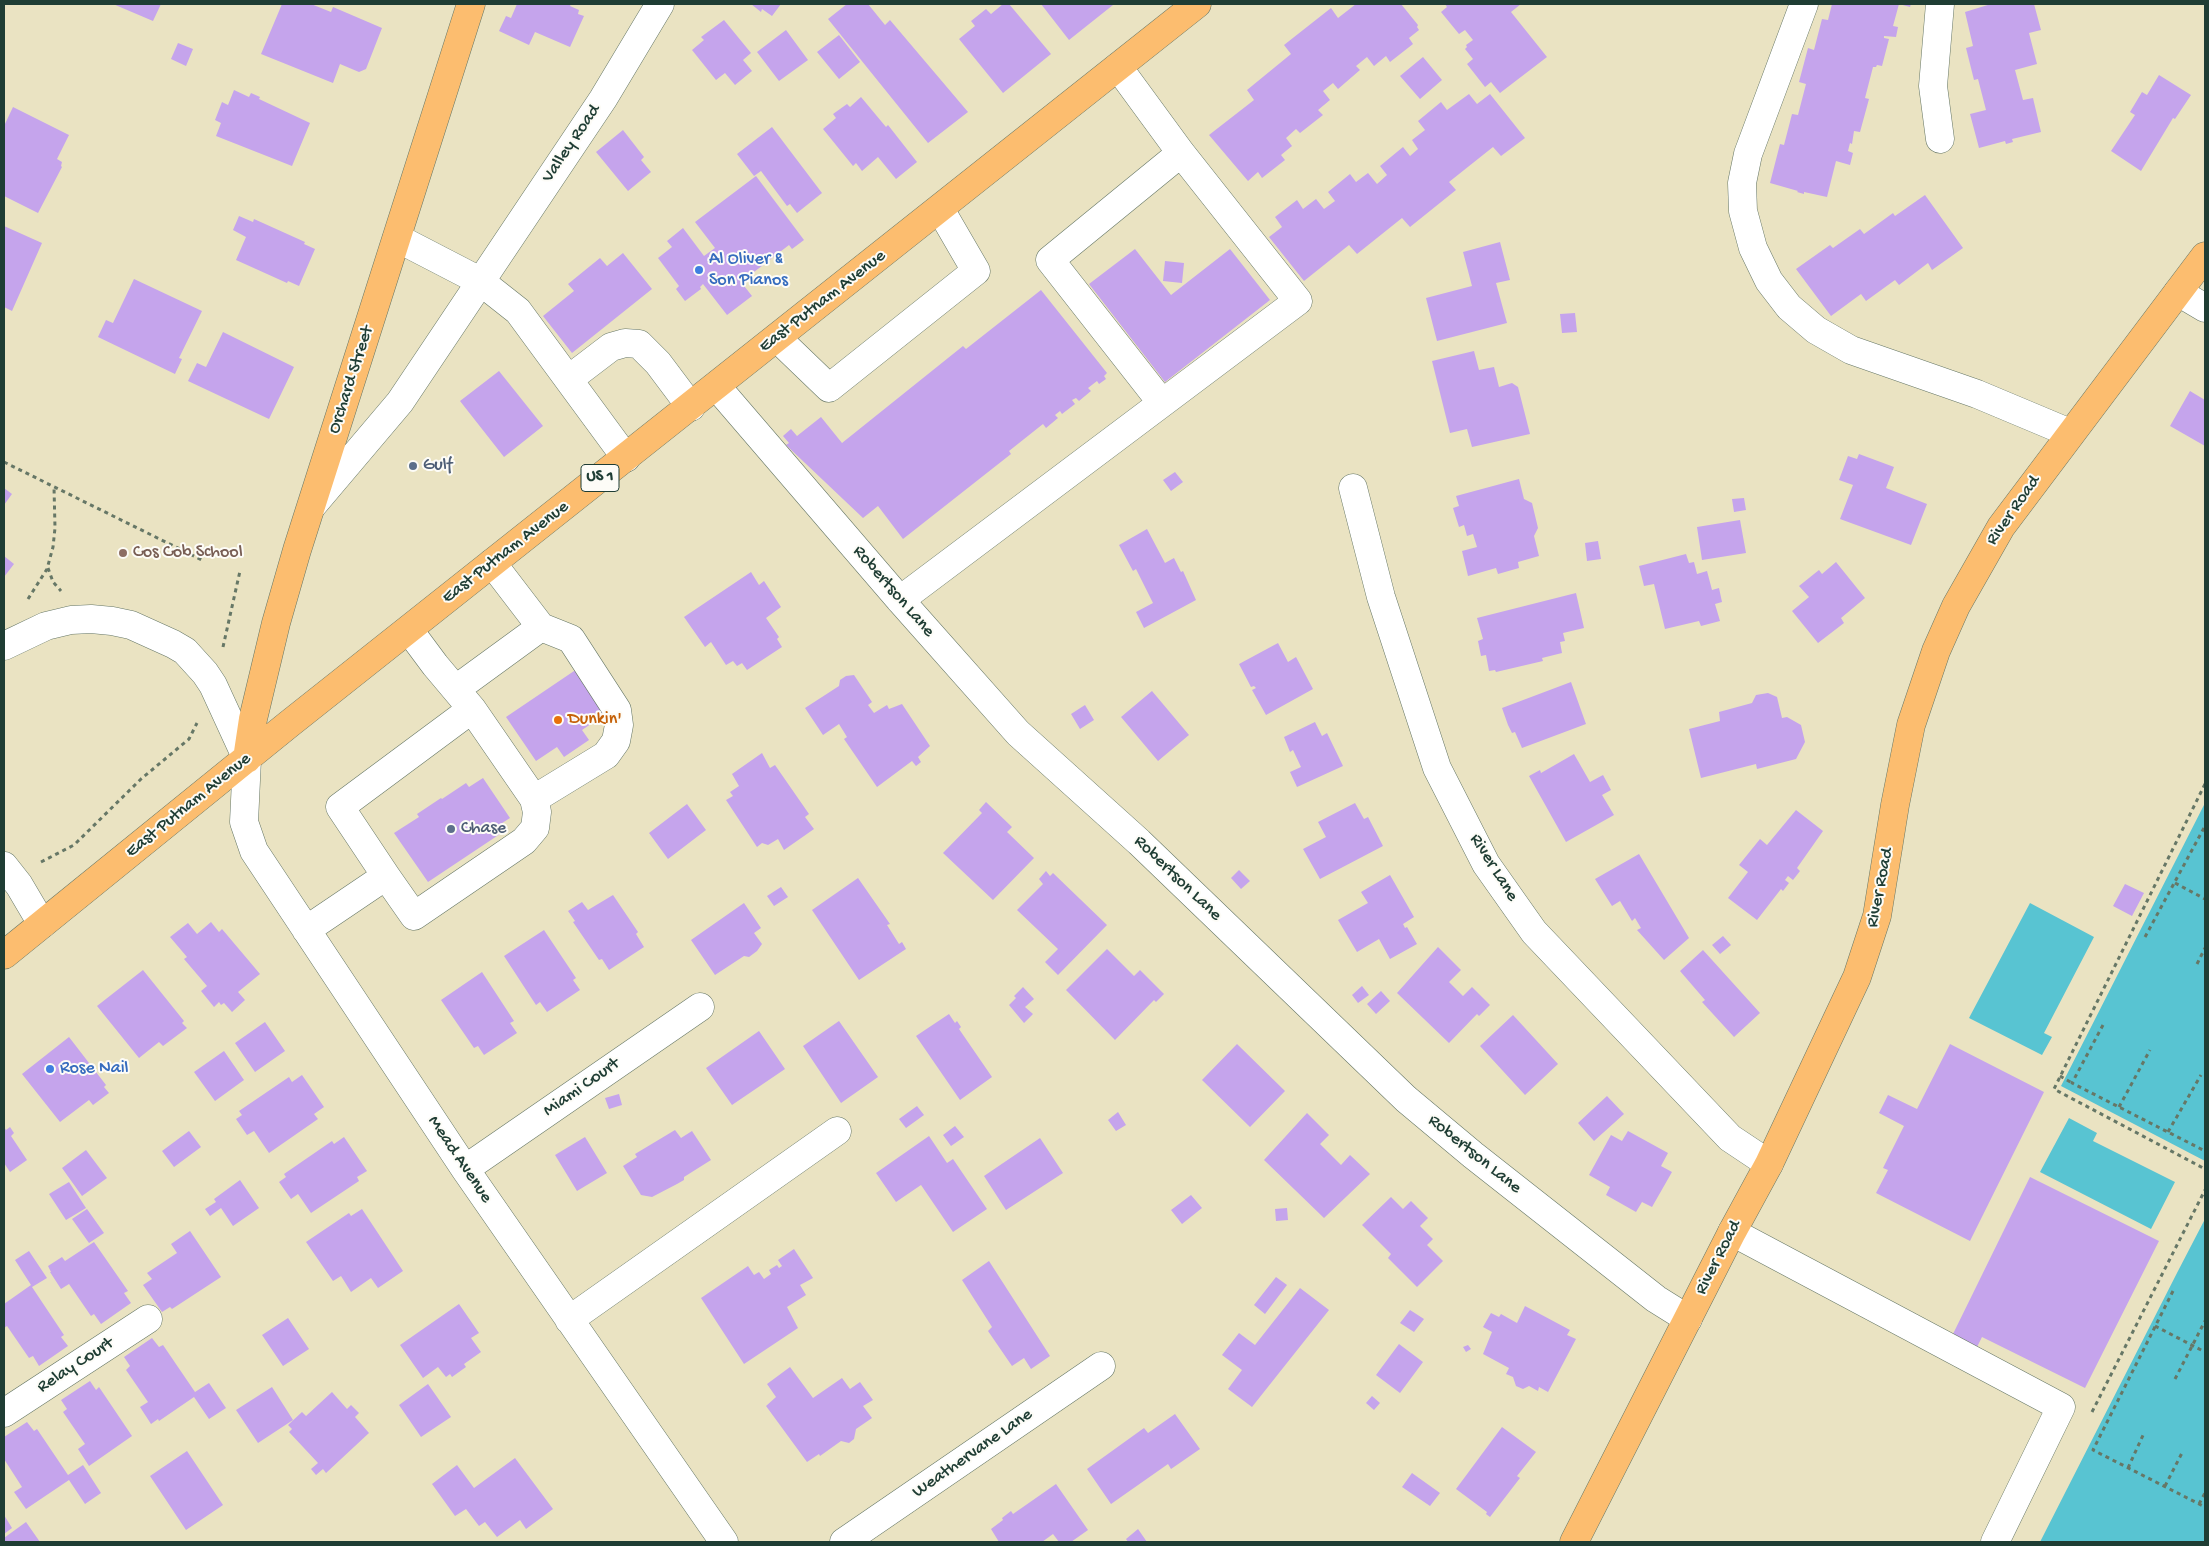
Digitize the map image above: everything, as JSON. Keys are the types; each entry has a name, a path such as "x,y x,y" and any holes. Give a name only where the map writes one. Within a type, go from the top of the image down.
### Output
{"main road":[{"name":"Orchard Street","path":"247,759 253,719 276,623 471,4"},
{"name":"East Putnam Avenue","path":"4,955 492,563 717,387 1118,67 1185,7"},
{"name":"River Road","path":"1574,1542 1732,1232 1769,1164 1847,1001 1868,948 1882,892 1895,804 1911,725 1936,650 1956,606 1987,550 2031,485 2205,256"}],"street":[{"name":"Valley Road","path":"312,506 400,402 603,99 660,4"},
{"path":"1804,4 1748,154 1742,182 1743,211 1753,248 1770,281 1789,307 1816,330 1851,350 1977,394 2070,433"},
{"path":"1940,4 1933,86 1940,139"},
{"path":"900,600 1298,301 1181,153 1118,67"},
{"path":"1162,403 1050,260 1181,153"},
{"path":"777,338 829,388 976,271 940,209"},
{"path":"397,238 480,281 518,311 626,458"},
{"path":"2178,292 2205,308"},
{"path":"569,379 611,347 625,343 639,344 658,363 691,407"},
{"name":"Robertson Lane","path":"717,387 900,600 1018,733 1139,842 1406,1099 1473,1155 1656,1299 1688,1319"},
{"name":"River Lane","path":"1352,488 1381,597 1437,768 1486,864 1534,932 1730,1138 1769,1164"},
{"path":"492,563 541,627 571,639 617,710 619,725 616,741 606,755 534,799"},
{"path":"4,646 46,626 71,620 92,619 131,625 185,650 213,685 247,759"},
{"path":"409,630 464,699 534,799 537,812 535,828 524,840 414,916 340,807 464,699 541,627"},
{"name":"Mead Avenue","path":"247,759 244,822 254,851 464,1169 724,1542"},
{"path":"11,876 42,924"},
{"path":"306,930 386,876"},
{"name":"Miami Court","path":"464,1169 700,1007"},
{"path":"568,1320 837,1131"},
{"path":"1732,1232 2061,1407 1995,1542"},
{"name":"Relay Court","path":"4,1413 148,1318"},
{"name":"Weathervane Lane","path":"844,1542 1101,1366"}],"path":[{"path":"4,462 202,560"},
{"path":"25,604 48,566 55,528 54,486"},
{"path":"48,566 53,582 61,591 68,594"},
{"path":"11,876 74,845 141,779 189,739 213,685 240,571"},
{"path":"2205,784 2054,1089 2205,1168"},
{"path":"2145,937 2205,826"},
{"path":"2175,883 2205,899"},
{"path":"2197,964 2205,948"},
{"path":"2072,1082 2103,1025"},
{"path":"2119,1107 2150,1050"},
{"path":"2168,1132 2201,1075"},
{"path":"2060,1076 2205,1151"},
{"path":"2088,1421 2205,1190"},
{"path":"2173,1291 2093,1450 2205,1507"},
{"path":"2175,1379 2205,1321"},
{"path":"2156,1326 2205,1352"},
{"path":"2128,1468 2144,1433"},
{"path":"2165,1486 2183,1451"},
{"path":"2199,1504 2205,1492"}],"water":[{"path":"2205,803 2205,1161 2061,1086"},
{"path":"2030,903 2094,937 2044,1033 2052,1037 2042,1055 1969,1018"},
{"path":"2069,1118 2097,1133 2093,1141 2175,1182 2151,1229 2040,1172"},
{"path":"2205,1219 2205,1542 2040,1542 2178,1271"}],"building":[{"path":"113,4 161,4 153,21"},
{"path":"282,4 311,4 331,12 333,7 382,28 366,69 359,72 340,64 333,83 261,54"},
{"path":"517,4 571,4 570,6 579,10 578,14 584,16 570,47 535,32 529,45 499,31 506,16 511,18"},
{"path":"751,4 781,4 772,16 762,9 761,12"},
{"path":"847,4 868,4 885,25 890,20 968,112 928,143 828,19"},
{"path":"1003,4 1009,4 1051,54 1003,93 959,39 975,26 971,21 986,9 991,14"},
{"path":"1041,4 1112,4 1113,5 1069,40"},
{"path":"1356,4 1401,4 1418,25 1419,30 1409,38 1413,44 1390,62 1386,56 1374,66 1367,57 1356,66 1360,70 1338,89 1333,83 1323,91 1330,100 1318,110 1323,115 1300,133 1296,129 1286,138 1292,146 1281,155 1285,160 1262,178 1258,172 1248,181 1209,135 1254,100 1247,90 1291,54 1284,45 1331,8 1338,18"},
{"path":"1445,4 1521,4 1511,12 1547,57 1500,93 1491,82 1485,87 1467,64 1473,59 1465,49 1466,45 1473,40 1465,30 1459,34 1441,12 1447,7"},
{"path":"1832,4 1899,4 1893,26 1898,27 1896,37 1884,36 1884,38 1889,39 1882,66 1877,65 1873,67 1865,98 1869,99 1860,132 1854,131 1852,144 1850,143 1848,151 1853,153 1850,165 1836,161 1827,197 1804,192 1804,194 1770,183 1780,144 1784,145 1792,114 1798,115 1806,84 1799,82 1808,48 1814,50 1822,19 1828,20"},
{"path":"1899,4 1911,4 1910,7"},
{"path":"1991,4 2034,4 2041,30 2029,33 2037,64 2015,70 2023,100 2033,98 2041,132 2012,139 2013,142 2006,144 2005,141 1979,148 1970,114 1986,110 1978,79 1974,80 1966,48 1973,46 1965,12"},
{"path":"724,20 751,53 743,60 752,71 735,85 725,73 716,80 692,50 704,40 701,37"},
{"path":"786,30 808,60 779,81 757,52"},
{"path":"839,35 860,62 839,79 817,52"},
{"path":"178,43 193,49 186,66 171,59"},
{"path":"1423,57 1442,80 1420,99 1400,76"},
{"path":"2159,75 2191,95 2175,119 2173,118 2141,171 2111,151 2135,115 2130,112 2142,92 2147,95"},
{"path":"234,90 249,97 251,93 260,97 259,99 310,123 292,166 216,136 221,123 215,120 222,102 228,105"},
{"path":"1469,94 1477,104 1490,94 1525,138 1501,156 1493,147 1449,182 1456,190 1410,227 1402,218 1357,254 1349,245 1304,281 1269,237 1282,227 1275,217 1297,200 1303,209 1316,199 1324,209 1335,201 1328,192 1350,174 1356,182 1368,173 1377,184 1387,175 1380,166 1403,147 1410,156 1418,149 1412,140 1425,130 1418,121 1441,102 1447,110"},
{"path":"861,97 886,127 888,125 917,162 896,179 878,157 862,171 856,163 853,166 823,129 836,118 833,114 847,104 850,107"},
{"path":"13,107 69,135 57,159 62,162 62,167 38,213 4,196 4,126"},
{"path":"772,127 822,193 797,213 790,204 787,206 761,171 754,176 737,154"},
{"path":"623,130 644,157 641,160 651,172 628,191 596,152"},
{"path":"756,176 804,240 792,249 789,245 741,282 752,296 727,315 703,284 700,287 701,289 685,301 676,289 679,286 658,258 672,247 667,241 683,228 704,256 715,248 695,222"},
{"path":"1925,195 1963,248 1932,270 1928,263 1899,285 1895,280 1866,301 1861,294 1831,316 1796,269 1830,245 1833,248 1860,229 1864,234 1893,213 1895,216"},
{"path":"239,216 253,222 254,219 305,242 304,244 315,249 299,286 288,281 287,283 236,260 246,237 233,230"},
{"path":"4,226 42,243 12,311 4,307"},
{"path":"1500,242 1510,280 1496,283 1507,323 1437,341 1426,298 1472,286 1463,252"},
{"path":"1135,249 1171,295 1230,249 1270,300 1165,382 1089,284"},
{"path":"623,253 652,289 572,353 543,316 574,291 568,284 600,258 607,266"},
{"path":"1165,261 1184,263 1182,283 1163,281"},
{"path":"134,279 202,311 179,358 182,359 175,374 98,337 106,320 113,323"},
{"path":"1041,290 1107,373 1104,376 1106,379 1099,384 1097,381 1088,388 1091,391 1079,401 1076,398 1072,400 1075,404 1062,414 1060,411 1055,415 1058,418 1046,428 1043,424 1009,451 1011,454 903,539 878,506 863,518 786,445 789,443 783,436 791,429 797,436 821,417 842,443 963,346 966,349"},
{"path":"1575,313 1577,332 1562,333 1560,314"},
{"path":"223,332 294,367 269,419 188,381 197,363 206,367"},
{"path":"1474,351 1479,370 1494,367 1499,387 1512,383 1518,387 1530,434 1472,447 1467,429 1450,433 1432,361"},
{"path":"499,371 543,426 504,457 460,401"},
{"path":"2190,391 2205,400 2205,446 2170,426"},
{"path":"1859,454 1894,467 1886,488 1927,504 1911,545 1840,519 1853,485 1839,480 1848,456 1857,459"},
{"path":"1175,472 1183,482 1171,491 1163,480"},
{"path":"1519,479 1524,499 1532,503 1538,528 1534,536 1539,556 1518,562 1519,568 1498,574 1496,568 1468,576 1462,551 1477,547 1473,534 1467,536 1464,525 1459,527 1453,508 1459,506 1456,496"},
{"path":"4,488 12,494 4,505"},
{"path":"1744,498 1746,510 1734,512 1732,499"},
{"path":"1740,520 1746,553 1702,560 1697,527"},
{"path":"1147,529 1165,563 1174,558 1181,572 1183,571 1196,600 1144,628 1136,612 1153,603 1136,569 1133,571 1119,545"},
{"path":"1598,541 1601,559 1587,561 1585,543"},
{"path":"1686,554 1689,563 1694,562 1697,574 1707,571 1712,590 1719,588 1722,602 1715,604 1720,621 1701,626 1699,621 1665,629 1654,584 1644,586 1639,566"},
{"path":"4,556 14,564 4,577"},
{"path":"1836,562 1865,598 1841,618 1844,623 1818,643 1792,611 1809,597 1799,586 1819,570 1822,574"},
{"path":"751,572 759,585 764,581 781,607 766,618 779,637 777,639 782,647 747,670 742,663 737,666 733,661 726,665 711,642 705,647 684,617"},
{"path":"1576,593 1584,628 1563,633 1565,641 1560,642 1562,653 1542,658 1543,661 1496,672 1495,670 1489,671 1486,655 1481,656 1478,641 1483,639 1477,618"},
{"path":"1278,643 1288,662 1296,657 1313,689 1266,715 1252,690 1256,688 1254,686 1251,687 1239,664"},
{"path":"577,669 607,713 582,730 589,740 564,757 557,747 536,761 506,717"},
{"path":"854,675 872,702 868,705 874,713 887,705 889,709 902,704 930,746 918,757 921,762 916,766 912,761 877,787 844,739 847,737 839,724 823,735 805,708 839,686 840,680 846,676"},
{"path":"1571,682 1586,724 1522,748 1515,732 1512,733 1508,725 1502,708"},
{"path":"1152,691 1189,735 1158,761 1121,717"},
{"path":"1768,693 1777,697 1782,718 1787,717 1801,725 1805,742 1796,759 1757,769 1756,764 1701,778 1689,729 1720,721 1719,712 1752,703 1756,695"},
{"path":"1085,705 1094,720 1080,729 1071,714"},
{"path":"1315,722 1322,736 1327,733 1343,766 1297,787 1290,772 1301,767 1293,750 1290,752 1284,737"},
{"path":"762,753 770,768 775,765 809,814 805,817 814,829 784,850 778,839 768,845 762,843 757,847 726,800 733,796 730,792 739,786 732,774"},
{"path":"1574,754 1590,782 1603,775 1611,790 1602,795 1614,815 1566,842 1529,776 1540,770 1541,773"},
{"name":"Chase","path":"483,778 510,818 499,825 503,832 428,882 394,833 419,817 417,814 441,798 466,783 469,787"},
{"path":"986,802 1012,827 1007,832 1034,858 993,900 943,853 982,813 979,810"},
{"path":"1355,803 1364,819 1368,817 1383,846 1320,879 1303,849 1326,837 1318,822"},
{"path":"687,804 706,830 668,859 649,833"},
{"path":"1796,810 1823,831 1797,868 1800,871 1793,880 1788,876 1785,880 1789,883 1783,891 1781,889 1757,920 1728,898 1748,872 1739,865 1760,839 1767,845"},
{"path":"1639,854 1689,938 1664,960 1637,930 1641,928 1635,918 1632,921 1620,901 1612,906 1595,879"},
{"path":"1239,870 1250,881 1241,889 1231,878"},
{"path":"1046,871 1050,876 1053,873 1107,925 1058,975 1045,962 1058,949 1017,910 1043,884 1039,879"},
{"path":"1390,875 1414,917 1403,924 1405,928 1407,927 1417,944 1390,959 1379,939 1357,952 1338,920 1368,903 1361,892"},
{"path":"858,878 890,924 887,925 899,944 902,942 906,949 859,980 812,910"},
{"path":"2125,884 2144,893 2132,916 2113,906"},
{"path":"781,887 788,897 774,906 767,896"},
{"path":"613,895 638,932 636,934 644,947 609,970 602,959 599,960 573,922 575,921 568,911 582,902 588,910"},
{"path":"744,903 761,928 754,933 762,944 749,957 744,956 715,975 691,940"},
{"path":"211,922 219,932 222,929 260,974 238,992 245,1000 232,1012 224,1003 221,1005 219,1002 214,1007 201,991 207,986 184,959 187,957 170,937 188,923 197,934"},
{"path":"544,930 576,978 573,980 580,990 547,1012 540,1002 536,1005 504,956"},
{"path":"1723,936 1731,945 1720,954 1712,945"},
{"path":"1438,947 1461,970 1449,982 1463,996 1472,987 1490,1005 1479,1016 1477,1014 1449,1043 1397,993"},
{"path":"1107,949 1134,976 1140,970 1164,994 1156,1002 1154,1000 1115,1040 1066,990"},
{"path":"1703,950 1760,1013 1734,1037 1702,1002 1705,1000 1680,971"},
{"path":"143,970 184,1021 182,1023 187,1028 163,1046 159,1042 139,1058 97,1006"},
{"path":"482,972 514,1021 510,1023 517,1033 484,1055 478,1046 474,1048 441,1000"},
{"path":"1362,986 1369,995 1358,1003 1352,995"},
{"path":"1023,987 1034,999 1025,1007 1033,1014 1024,1023 1009,1005 1016,998 1014,996"},
{"path":"1381,991 1390,1001 1376,1014 1367,1004"},
{"path":"949,1014 955,1023 957,1021 961,1027 959,1029 992,1077 960,1100 916,1036"},
{"path":"1513,1015 1558,1064 1525,1095 1480,1046"},
{"path":"839,1021 878,1077 841,1103 803,1046"},
{"path":"265,1022 285,1051 255,1072 235,1043"},
{"path":"759,1031 785,1069 732,1105 706,1068"},
{"path":"69,1037 106,1085 104,1087 109,1093 93,1105 89,1100 60,1122 22,1074"},
{"path":"1237,1044 1285,1091 1250,1127 1202,1080"},
{"path":"1950,1044 2044,1092 1970,1241 1876,1193 1888,1170 1883,1168 1904,1126 1879,1113 1888,1095 1917,1109"},
{"path":"224,1051 244,1080 215,1101 194,1072"},
{"path":"302,1075 324,1107 314,1114 318,1119 269,1153 254,1131 247,1135 236,1119 242,1115 239,1111 289,1077 292,1082"},
{"path":"619,1094 622,1105 609,1109 605,1098"},
{"path":"1607,1096 1624,1114 1594,1141 1578,1123"},
{"path":"917,1106 924,1115 906,1128 899,1119"},
{"path":"1118,1112 1126,1125 1116,1131 1108,1120"},
{"path":"1307,1113 1329,1135 1320,1144 1341,1165 1350,1155 1370,1174 1324,1218 1264,1160"},
{"path":"955,1126 964,1137 951,1146 943,1135"},
{"path":"4,1127 6,1130 10,1127 14,1133 11,1136 27,1160 10,1172 4,1163"},
{"path":"675,1130 681,1138 692,1131 711,1160 684,1177 684,1180 652,1197 641,1195 623,1166 637,1157 635,1154"},
{"path":"189,1131 201,1147 174,1167 162,1151"},
{"path":"1628,1131 1668,1153 1661,1166 1672,1172 1652,1207 1642,1202 1636,1212 1606,1195 1610,1187 1589,1175 1611,1135 1622,1141"},
{"path":"929,1136 947,1163 953,1159 987,1209 953,1232 921,1185 896,1202 876,1173"},
{"path":"344,1137 367,1171 357,1177 359,1181 311,1213 298,1194 291,1199 279,1182 286,1177 284,1174 332,1141 334,1144"},
{"path":"585,1137 607,1173 577,1191 555,1155"},
{"path":"1040,1138 1063,1173 1006,1210 984,1176"},
{"path":"86,1150 107,1178 82,1196 62,1168"},
{"path":"2030,1177 2159,1241 2085,1388 1982,1337 1976,1349 1952,1336"},
{"path":"240,1180 259,1208 233,1226 221,1208 210,1216 205,1209 216,1202 214,1199"},
{"path":"69,1182 86,1208 66,1220 49,1194"},
{"path":"1191,1195 1202,1208 1182,1224 1171,1210"},
{"path":"1391,1197 1403,1209 1411,1201 1428,1218 1420,1226 1433,1239 1427,1245 1443,1261 1417,1287 1388,1258 1391,1254 1362,1225"},
{"path":"1287,1208 1288,1220 1276,1221 1275,1209"},
{"path":"87,1209 104,1233 89,1243 72,1219"},
{"path":"362,1209 403,1271 378,1288 371,1278 351,1292 341,1276 333,1281 306,1242 349,1213 351,1216"},
{"path":"190,1231 221,1277 172,1309 170,1307 162,1312 143,1285 152,1279 147,1273 177,1253 171,1244"},
{"path":"94,1242 128,1291 124,1293 131,1303 101,1324 94,1314 91,1316 69,1284 61,1289 48,1266 62,1257 65,1261"},
{"path":"794,1249 813,1278 800,1285 806,1295 787,1307 798,1328 744,1364 701,1298 748,1266 754,1275 759,1272 764,1279 771,1274 769,1270 777,1265 779,1268 782,1266 778,1260"},
{"path":"29,1251 47,1278 32,1287 64,1335 61,1337 68,1346 39,1366 33,1356 29,1358 7,1326 4,1328 4,1304 31,1285 15,1260"},
{"path":"989,1261 1050,1356 1031,1369 1024,1358 1012,1366 988,1331 992,1327 962,1280"},
{"path":"1276,1277 1287,1285 1265,1314 1254,1305"},
{"path":"1300,1288 1329,1310 1252,1407 1228,1389 1242,1370 1222,1355 1239,1333 1255,1345"},
{"path":"459,1304 479,1333 471,1338 481,1352 464,1364 466,1367 452,1377 450,1374 446,1377 438,1367 423,1378 400,1345"},
{"path":"1525,1306 1570,1330 1567,1335 1576,1339 1548,1392 1539,1387 1538,1391 1529,1386 1523,1389 1516,1386 1513,1377 1506,1374 1509,1368 1483,1354 1492,1332 1483,1327 1491,1313 1499,1317 1501,1314 1517,1323"},
{"path":"1410,1310 1424,1319 1414,1332 1400,1323"},
{"path":"288,1318 309,1349 283,1366 262,1335"},
{"path":"152,1338 159,1347 163,1345 195,1392 209,1383 226,1408 209,1419 194,1397 159,1421 158,1419 151,1424 140,1407 148,1402 126,1370 130,1366 124,1357"},
{"path":"1399,1344 1423,1362 1400,1393 1376,1375"},
{"path":"1468,1345 1471,1349 1466,1352 1463,1347"},
{"path":"790,1367 813,1398 842,1378 850,1389 860,1382 873,1400 863,1406 872,1418 856,1429 854,1439 849,1443 841,1441 820,1456 819,1454 807,1462 766,1406 776,1397 767,1384"},
{"path":"90,1381 96,1390 99,1387 132,1436 89,1466 78,1449 85,1444 63,1412 67,1409 61,1400"},
{"path":"428,1384 451,1417 421,1437 399,1405"},
{"path":"272,1387 293,1420 258,1443 236,1410"},
{"path":"332,1392 347,1409 351,1405 359,1413 355,1417 369,1433 326,1473 323,1469 316,1475 311,1469 318,1463 289,1432 292,1429 288,1425 302,1412 306,1416"},
{"path":"1372,1396 1380,1403 1374,1410 1366,1403"},
{"path":"1175,1414 1200,1449 1171,1469 1168,1464 1111,1504 1087,1469 1144,1428 1148,1433"},
{"path":"27,1422 34,1431 37,1429 68,1475 83,1465 101,1493 85,1504 69,1480 26,1509 14,1492 22,1487 4,1459 4,1437"},
{"path":"1502,1427 1536,1452 1517,1476 1520,1478 1490,1517 1486,1514 1487,1512 1456,1489"},
{"path":"187,1451 223,1505 186,1530 150,1476"},
{"path":"515,1458 553,1509 526,1529 520,1520 497,1537 485,1522 479,1526 466,1509 455,1516 432,1484 457,1465 474,1488"},
{"path":"1412,1473 1440,1493 1430,1506 1402,1487"},
{"path":"1056,1484 1088,1530 1071,1542 1059,1542 1053,1534 1042,1542 999,1542 991,1529 1011,1511 1013,1514"},
{"path":"4,1515 12,1528 4,1534"},
{"path":"26,1522 40,1542 4,1542 4,1538"},
{"path":"1138,1529 1147,1542 1128,1542 1126,1539"}],"place":[{"name":"Al Oliver & Son Pianos","path":"699,270"},
{"name":"Gulf","path":"413,466"},
{"name":"Cos Cob School","path":"123,553"},
{"name":"Dunkin'","path":"558,720"},
{"name":"Chase","path":"451,829"},
{"name":"Rose Nail","path":"50,1069"}]}
